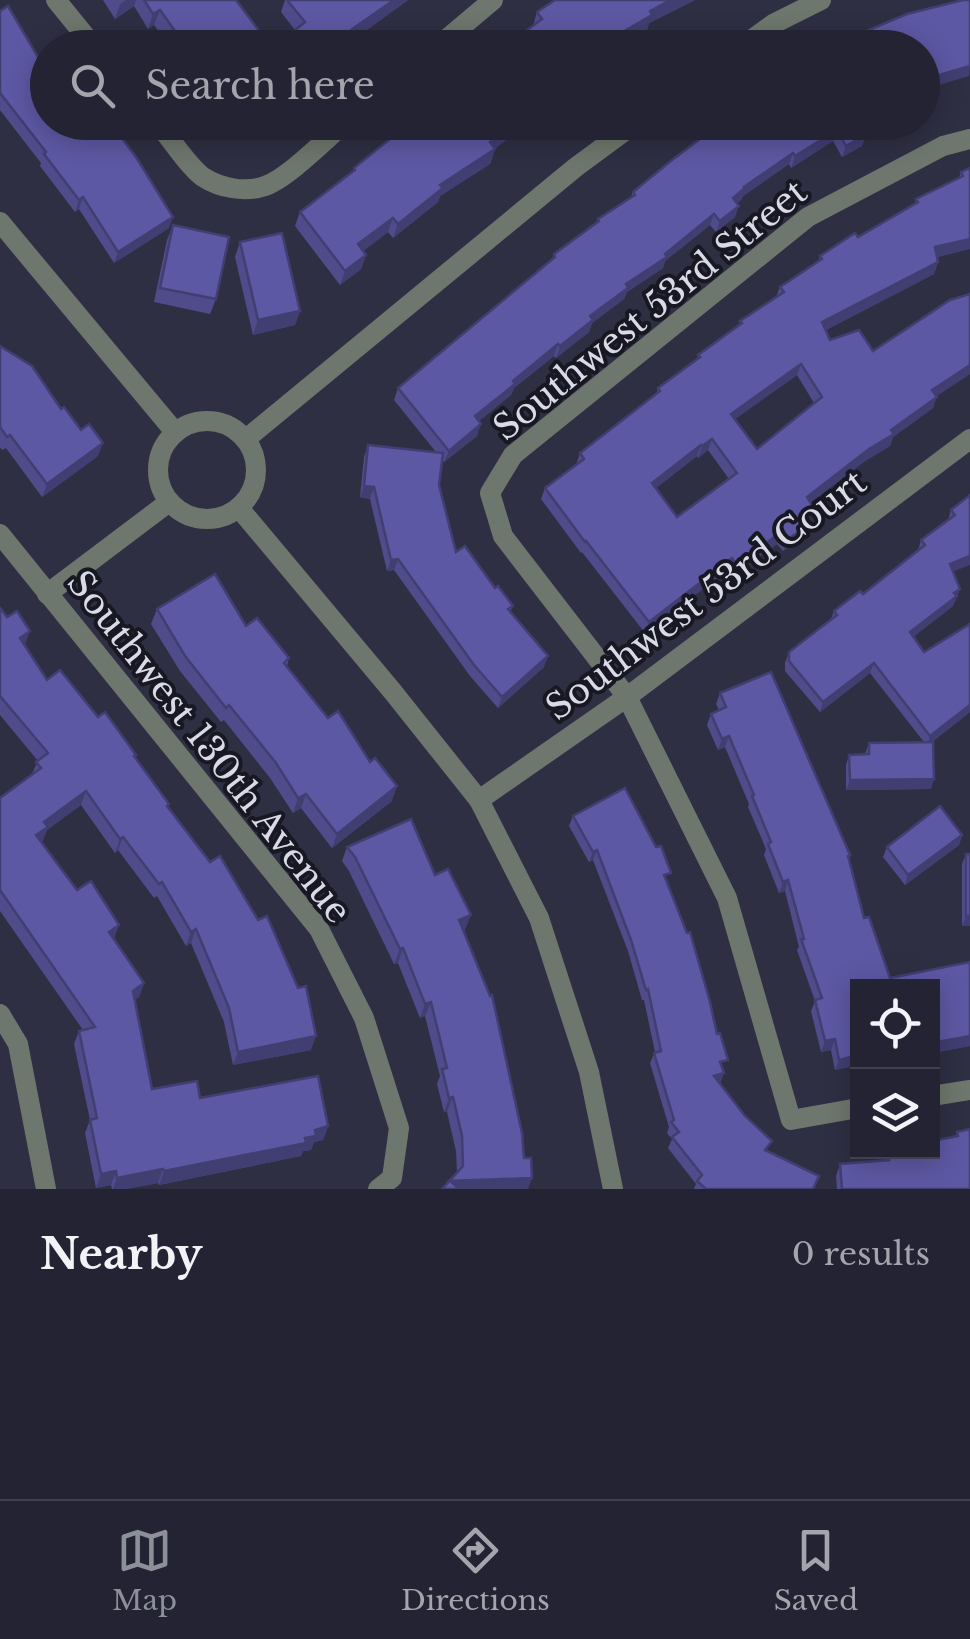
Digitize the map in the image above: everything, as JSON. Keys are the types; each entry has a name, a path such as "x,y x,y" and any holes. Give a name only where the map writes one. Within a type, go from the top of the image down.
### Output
{"street":[{"path":"56,0 80,30"},
{"path":"457,30 493,0"},
{"path":"765,30 821,0"},
{"name":"Southwest 53rd Street","path":"627,697 503,536 490,493 513,456 808,217 943,146 970,139"},
{"path":"172,140 201,176 222,186 241,189 266,186 325,140"},
{"path":"246,439 613,140"},
{"path":"0,222 175,432"},
{"path":"220,422 246,439 254,452 256,482 240,508 210,520 180,512 168,502 158,474 159,458 175,432 188,424 220,422"},
{"name":"Southwest 53rd Court","path":"480,800 627,697 970,439"},
{"path":"47,594 168,502"},
{"path":"240,508 480,800 540,918 589,1072 613,1189"},
{"name":"Southwest 130th Avenue","path":"0,534 319,928 364,1018 399,1128 385,1183"},
{"path":"627,697 727,898 790,1120 850,1109"},
{"path":"0,1014 18,1044 46,1189"},
{"path":"940,1095 970,1090"}],"building":[{"path":"144,0 236,0 258,30 174,30 160,10 153,14"},
{"path":"287,0 394,0 351,30 295,30 305,22"},
{"path":"555,0 671,0 626,30 527,30 542,19 537,12"},
{"path":"970,0 970,66 940,75 940,30 869,30 907,14"},
{"path":"8,6 30,43 30,131 0,93 0,11"},
{"path":"37,140 123,140 173,217 118,252 83,197 79,200"},
{"path":"389,140 493,140 490,142 495,149 440,185 443,188 398,224 393,218 358,244 366,255 345,271 300,212"},
{"path":"699,140 821,140 795,156 793,153 744,187 733,198 739,206 720,221 714,214 665,254 667,257 626,284 628,288 590,316 593,320 558,344 475,416 481,424 449,451 398,388 554,254 635,195 633,192"},
{"path":"970,168 970,239 935,247 938,262 822,322 830,340 859,330 873,351 950,300 970,294 970,365 932,390 937,397 891,430 894,434 807,497 812,505 800,515 808,525 787,540 781,532 737,565 732,558 649,622 545,488 584,459 580,453 660,391 658,388 698,355 784,292 780,287 822,259 820,256 963,176 961,172","holes":["801,364 822,397 757,449 731,414","712,439 737,473 677,517 652,483"]},
{"path":"173,225 229,237 216,299 160,288"},
{"path":"282,233 300,311 258,320 240,242"},
{"path":"0,346 32,366 61,409 64,407 81,430 89,424 103,443 47,484 0,427"},
{"path":"368,445 443,453 439,485 456,552 465,546 513,606 508,609 548,656 502,697 474,665 398,559 391,560 374,487 364,486"},
{"path":"970,495 970,556 950,564 960,589 954,593 957,596 910,632 924,652 970,624 970,705 930,736 874,663 823,702 789,661 789,652 837,615 834,611 860,591 863,594 925,545 921,540 955,515 951,510"},
{"path":"215,574 246,626 257,618 289,658 284,663 328,718 338,711 370,762 375,758 397,786 337,834 306,794 298,798 276,763 229,705 226,708 185,656 157,609"},
{"path":"0,608 7,617 17,611 30,631 20,638 47,680 60,670 98,717 105,712 167,806 210,862 220,856 258,920 267,916 298,988 306,986 316,1036 238,1052 229,1008 196,929 191,932 162,882 159,884 123,837 120,839 86,791 44,822 48,827 36,835 77,890 91,881 119,925 109,932 144,983 133,991 152,1089 197,1081 200,1098 318,1076 328,1126 315,1130 316,1136 305,1138 306,1143 164,1171 117,1178 116,1171 101,1174 90,1120 97,1118 79,1031 95,1027 0,890 0,798 41,768 36,762 48,753 0,696"},
{"path":"771,672 850,855 864,918 869,917 890,978 970,962 970,1036 940,1042 940,979 850,979 850,1057 839,1060 835,1039 825,1041 815,1000 822,998 801,939 788,880 783,882 729,736 722,739 711,714 726,707 720,693"},
{"path":"933,742 934,779 850,780 849,755 869,754 869,743"},
{"path":"625,788 656,847 661,846 671,873 664,875 687,933 690,932 717,1034 720,1033 728,1060 720,1062 724,1073 714,1076 745,1116 772,1141 765,1150 819,1176 813,1189 706,1189 697,1181 702,1175 672,1137 679,1132 671,1122 674,1120 654,1053 661,1051 648,989 597,850 593,852 573,816"},
{"path":"940,806 962,835 908,875 887,847"},
{"path":"411,819 435,875 448,869 471,915 459,920 492,995 524,1158 531,1158 532,1178 450,1181 459,1189 442,1189 463,1166 462,1136 442,1069 447,1068 431,1002 425,1004 403,948 400,949 347,847"},
{"path":"966,854 970,854 970,916 966,916"},
{"path":"970,1129 970,1189 842,1189 840,1164 940,1159 940,1139 958,1136 957,1132"}]}
